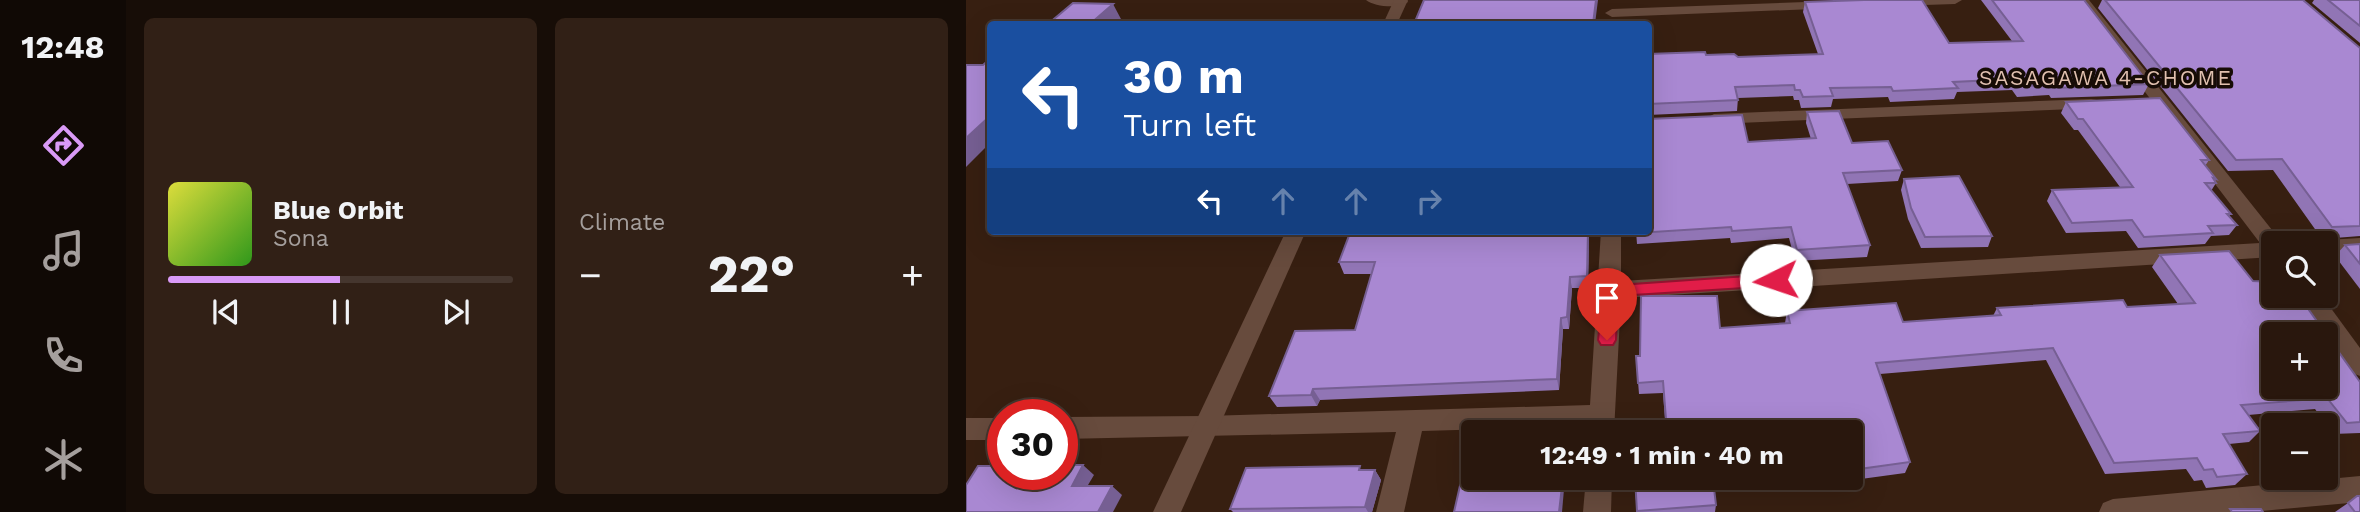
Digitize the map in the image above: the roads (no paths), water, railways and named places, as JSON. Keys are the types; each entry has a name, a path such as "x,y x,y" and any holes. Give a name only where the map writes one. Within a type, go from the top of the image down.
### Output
{"street":[{"path":"1373,0 1401,1 1391,21"},
{"path":"1873,3 1955,0"},
{"path":"2082,0 2163,101 2261,231"},
{"path":"1612,12 1845,4"},
{"path":"2135,102 2163,101"},
{"path":"1690,120 2107,103"},
{"path":"1167,512 1294,235"},
{"path":"1602,420 1611,235"},
{"path":"2338,246 2360,245"},
{"path":"1610,290 2261,248"},
{"path":"2319,308 2360,366"},
{"path":"1390,512 1412,421"},
{"path":"1078,428 1461,422"},
{"path":"966,429 987,429"},
{"path":"2113,512 2360,489"},
{"path":"1597,512 1598,490"}],"district":[{"name":"SASAGAWA 4-CHOME","path":"2106,78"}]}
